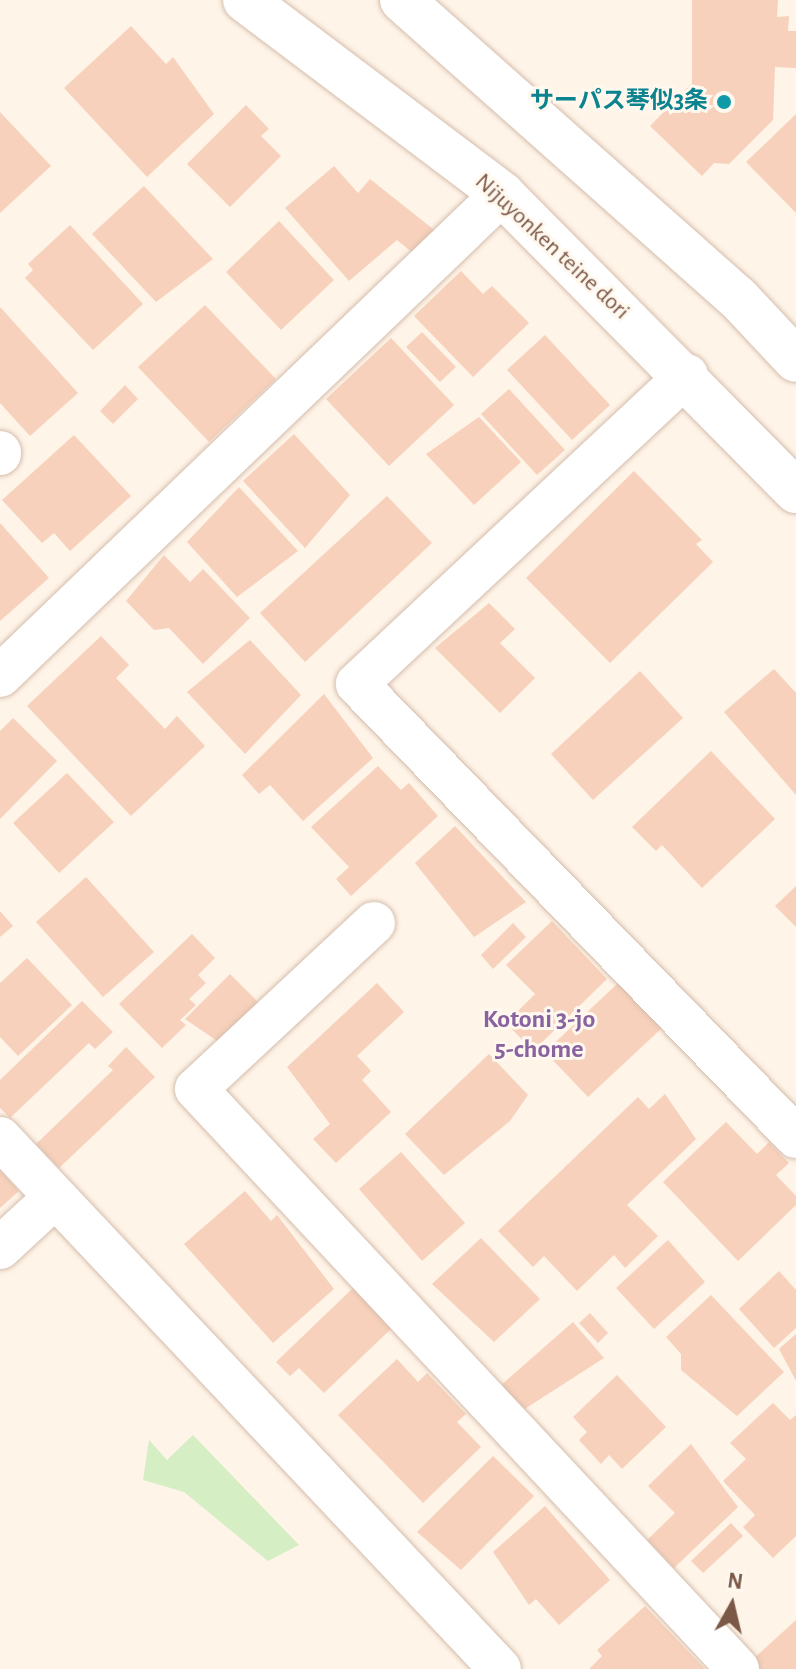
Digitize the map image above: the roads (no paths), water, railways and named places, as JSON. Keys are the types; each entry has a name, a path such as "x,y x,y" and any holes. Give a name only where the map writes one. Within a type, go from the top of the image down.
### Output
{"street":[{"name":"Nijuyonken teine dori","path":"245,0 502,194 687,375 796,491"},
{"path":"402,0 737,297 796,360"},
{"path":"0,676 502,194"},
{"path":"687,375 357,684 796,1137"},
{"path":"374,923 196,1089 738,1669"},
{"path":"0,1138 500,1669"},
{"path":"0,1248 54,1198"}],"place":[{"name":"サーパス琴似3条","path":"724,102"}],"district":[{"name":"Kotoni 3-jo 5-chome","path":"539,1035"}]}
